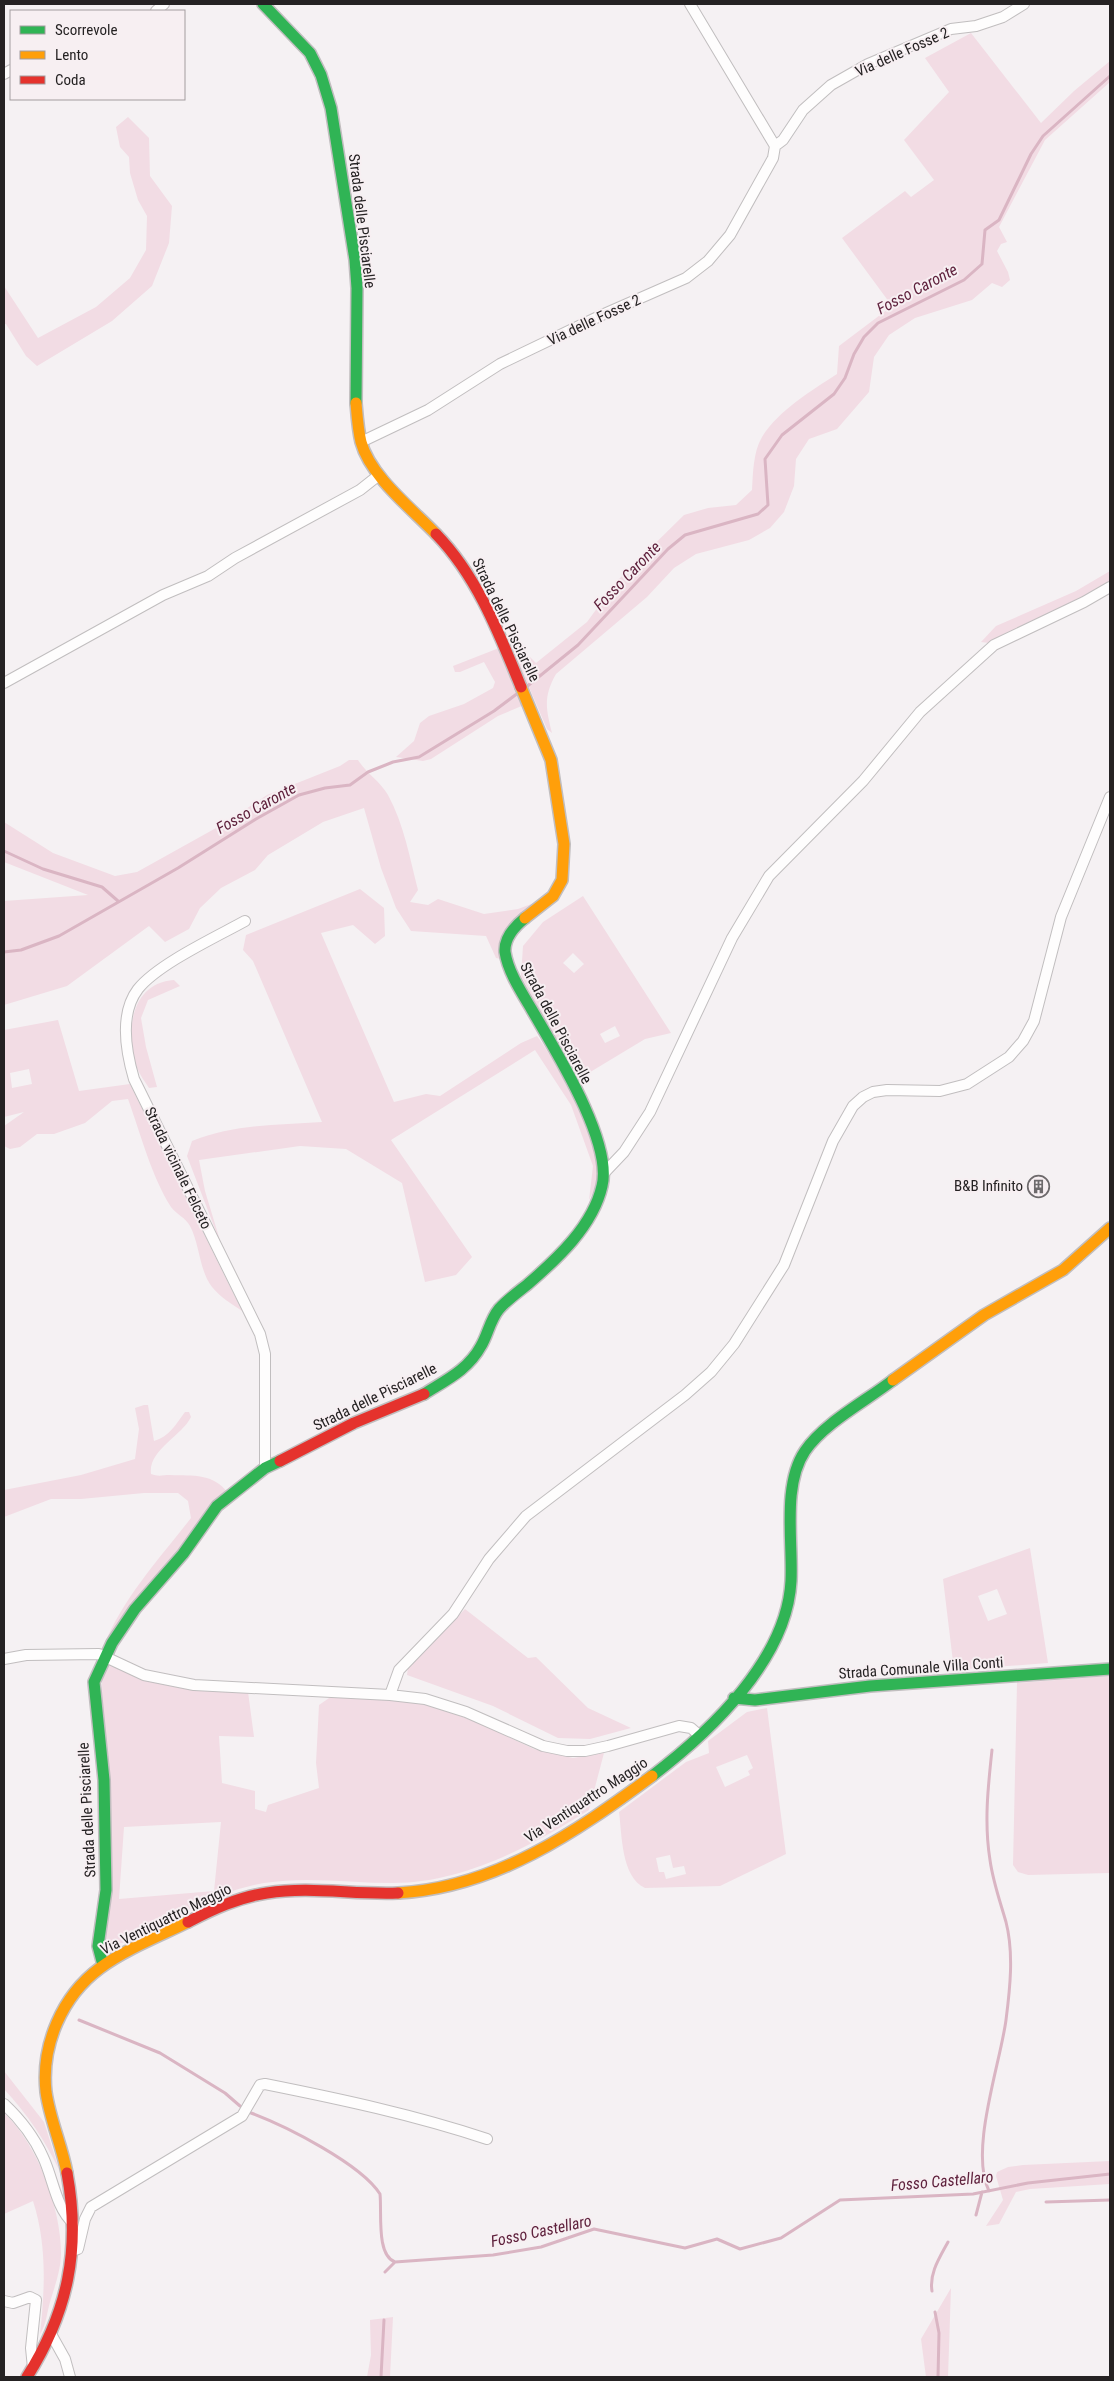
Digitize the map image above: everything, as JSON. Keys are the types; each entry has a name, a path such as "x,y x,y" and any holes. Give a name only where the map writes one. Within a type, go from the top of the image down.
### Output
{"street":[{"name":"Strada delle Pisciarelle","path":"103,1965 98,1946 106,1890 104,1780 94,1682 106,1655 122,1628 183,1554 217,1506 265,1468 354,1423 418,1397 460,1372 473,1359 482,1344 491,1320 499,1309 553,1262 575,1236 594,1208 602,1188 605,1172 603,1157 590,1121 562,1063 516,982 506,959 505,951 509,934 516,925 553,896 564,870 564,844 557,786 551,760 511,662 480,596 459,559 379,475 369,461 361,442 356,405 356,260 331,108 322,75 310,53 264,4"},
{"path":"690,4 774,146"},
{"name":"Via delle Fosse 2","path":"361,442 428,410 500,364 604,314 686,278 708,261 730,235 773,158 774,146 784,140 803,110 831,85 876,61 951,29 976,26 1003,18 1024,4"},
{"path":"4,683 163,595 208,576 235,558 360,490 379,475"},
{"path":"605,1172 624,1152 650,1112 732,938 769,876 863,781 920,712 994,645 1084,602 1110,587"},
{"path":"390,1694 393,1682 403,1664 453,1614 489,1560 526,1516 685,1396 712,1372 729,1351 784,1265 833,1141 845,1119 858,1102 873,1092 887,1090 940,1091 960,1087 980,1077 1009,1057 1023,1040 1034,1021 1062,917 1110,797"},
{"name":"Strada vicinale Felceto","path":"245,921 182,955 150,978 138,990 132,1002 126,1036 128,1057 134,1079 263,1343 265,1468"},
{"name":"Via Ventiquattro Maggio","path":"30,2373 51,2334 67,2284 71,2266 74,2224 67,2174 46,2097 43,2076 45,2056 49,2040 65,2007 89,1976 103,1965 214,1910 243,1898 304,1889 396,1893 429,1891 495,1871 548,1847 652,1777 699,1735 734,1698 767,1655 784,1617 791,1582 793,1478 799,1462 808,1448 847,1416 981,1317 1016,1295 1060,1272 1110,1228"},
{"path":"4,1659 36,1654 106,1655 144,1675 194,1685 390,1694 425,1699 466,1712 537,1744 567,1751 585,1751 608,1746 679,1726 691,1728 699,1735"},
{"name":"Strada Comunale Villa Conti","path":"734,1698 742,1701 756,1700 864,1686 1110,1669"},
{"path":"72,2251 78,2249 85,2219 91,2207 242,2116 260,2085 283,2087 393,2113 450,2127 487,2139"},
{"path":"4,2104 23,2124 43,2156 65,2216 74,2224"},
{"path":"4,2301 13,2303 30,2297 36,2300 30,2373"},
{"path":"51,2334 65,2359 70,2377"}],"shaded area":[{"path":"971,33 1041,123 1074,91 1110,61 1110,82 1045,140 999,227 1007,242 1001,244 997,251 1010,280 1002,287 992,283 972,300 915,318 889,335 874,357 869,392 837,429 809,439 796,459 794,486 784,512 770,528 749,540 696,554 674,568 647,597 556,674 547,696 548,717 552,733 547,729 513,650 530,657 536,663 587,622 617,581 684,515 708,508 736,505 752,490 757,449 769,427 796,402 837,374 839,346 892,306 842,238 905,191 911,197 934,180 904,140 949,92 925,58"},
{"path":"128,117 149,138 150,176 172,206 169,243 152,286 112,321 37,366 26,356 6,324 4,324 4,286 38,338 96,307 130,278 146,250 147,216 138,200 130,173 129,157 120,147 116,127"},
{"path":"1110,571 1110,583 1076,602 989,643 981,642 996,626 1076,591"},
{"path":"499,648 524,705 498,716 431,759 423,761 396,757 414,741 420,723 429,716 464,704 493,688 495,682 484,662 460,672 455,672 453,666"},
{"path":"349,760 358,760 385,790 394,806 406,842 418,890 410,902 428,905 438,899 484,914 518,909 542,900 514,920 501,959 496,958 486,936 411,931 396,908 381,868 364,808 323,822 268,855 255,870 221,888 200,908 189,929 165,942 149,926 67,986 4,1005 4,901 88,895 4,862 4,822 53,853 115,876 137,872 225,823 267,795 340,766"},
{"path":"360,889 384,908 385,936 375,944 353,925 321,933 394,1102 426,1094 440,1096 521,1043 537,1036 555,1064 577,1106 599,1166 599,1179 589,1200 593,1166 571,1105 535,1050 391,1140 472,1257 456,1275 425,1282 402,1183 346,1149 300,1146 199,1160 205,1191 222,1247 187,1156 192,1141 208,1135 256,1126 322,1122 253,961 243,950 246,935"},
{"path":"583,896 671,1033 645,1039 577,1080 521,976 523,946 543,922","holes":["573,953 584,964 574,973 563,963","615,1026 620,1036 605,1043 600,1034"]},
{"path":"174,980 180,986 148,1000 141,1018 146,1047 157,1087 149,1088 138,1071 133,1054 132,1026 134,1012 148,990 159,983"},
{"path":"58,1020 79,1091 130,1084 242,1311 212,1287 204,1273 190,1226 171,1207 164,1195 147,1154 128,1099 112,1101 85,1123 54,1134 37,1134 20,1147 10,1149 4,1146 4,1126 24,1112 4,1117 4,1030","holes":["29,1069 32,1084 12,1088 10,1073"]},
{"path":"148,1405 154,1441 168,1433 185,1412 189,1412 191,1417 181,1431 160,1450 151,1465 151,1474 158,1476 187,1475 202,1477 216,1482 228,1493 104,1645 112,1627 132,1595 191,1518 188,1501 178,1493 144,1493 81,1499 51,1499 4,1517 4,1490 81,1475 135,1459 139,1429 135,1408"},
{"path":"1030,1548 1048,1663 954,1670 943,1579","holes":["997,1589 1007,1614 988,1621 978,1596"]},
{"path":"465,1609 528,1658 536,1657 588,1708 631,1728 590,1739 558,1738 493,1706 407,1675 408,1667"},
{"path":"108,1665 159,1682 197,1691 248,1692 254,1737 219,1736 222,1783 255,1791 255,1809 266,1812 268,1805 319,1788 316,1763 319,1705 332,1696 419,1702 477,1722 534,1749 573,1758 604,1753 589,1810 544,1837 496,1860 445,1877 419,1881 393,1883 296,1880 245,1887 210,1900 125,1942 115,1945 104,1943 102,1680","holes":["221,1822 214,1891 119,1899 124,1827"]},
{"path":"1110,1676 1110,1873 1028,1875 1018,1872 1013,1865 1017,1683"},
{"path":"767,1708 786,1854 720,1886 645,1888 631,1875 627,1865 622,1843 619,1812 686,1762 709,1753 708,1741 747,1712","holes":["747,1755 753,1768 748,1771 750,1775 725,1787 716,1767","670,1855 673,1868 684,1866 686,1874 666,1879 664,1872 659,1872 656,1858"]},
{"path":"4,2071 44,2122 60,2172 35,2128 4,2089"},
{"path":"4,2113 27,2141 37,2159 45,2177 57,2216 61,2259 56,2284 40,2334 44,2283 41,2234 33,2201 4,2214"},
{"path":"1110,2161 1110,2184 1030,2189 1016,2192 999,2224 986,2226 1003,2200 996,2176 997,2172 1008,2167 1023,2165"},
{"path":"951,2288 948,2377 926,2377 921,2339"},
{"path":"393,2317 390,2377 367,2377 371,2355 370,2320"}],"waterway":[{"name":"Fosso Caronte","path":"525,688 578,645 668,549 685,535 758,514 768,505 765,459 782,435 834,394 845,378 854,354 864,337 878,323 964,280 982,264 985,230 999,220 1031,154 1043,136 1110,76"},
{"name":"Fosso Caronte","path":"4,952 21,950 59,936 178,868 256,819 299,795 325,788 350,785 368,772 393,762 419,757 494,711 518,693"},
{"path":"4,851 43,869 102,887 118,901"},
{"path":"989,2191 984,2174 982,2154 984,2131 1003,2039 1011,1971 1010,1946 1006,1922 993,1876 988,1846 987,1805 992,1750"},
{"name":"Fosso Castellaro","path":"79,2020 160,2053 225,2093 240,2106"},
{"name":"Fosso Castellaro","path":"251,2113 322,2147 370,2182 380,2194 382,2242 389,2258 395,2262 493,2255 541,2247 594,2229 685,2248 717,2239 740,2249 781,2238 840,2200 973,2194 1028,2183 1110,2174"},
{"path":"976,2215 982,2192"},
{"path":"1046,2202 1110,2200"},
{"path":"932,2291 932,2278 948,2242"},
{"path":"385,2272 395,2262"},
{"path":"935,2312 939,2333 938,2377"},
{"path":"381,2377 384,2320"}],"traffic: fast":[{"path":"263,4 310,53 321,75 331,108 355,260 357,288 356,403"},
{"path":"424,1394 456,1374 470,1362 486,1337 493,1318 499,1309 551,1264 582,1228 591,1215 602,1186 603,1167 599,1146 580,1096 509,967 505,952 506,941 514,928 525,918"},
{"path":"652,1776 698,1738 721,1715 761,1665 776,1638 786,1610 791,1581 790,1514 793,1480 805,1451 834,1422 893,1380"},
{"path":"103,1965 98,1946 106,1890 104,1780 94,1682 112,1643 135,1609 183,1554 217,1506 265,1468 280,1461"},
{"path":"734,1698 755,1700 870,1686 1110,1669"}],"traffic: slow":[{"path":"356,403 361,442 373,467 393,491 436,534"},
{"path":"521,687 551,760 564,844 562,880 553,896 525,918"},
{"path":"893,1380 984,1315 1063,1270 1110,1228"},
{"path":"398,1893 434,1889 501,1869 533,1854 564,1836 652,1776"},
{"path":"67,2173 46,2092 45,2074 47,2057 57,2023 75,1993 100,1968 132,1949 188,1922"}],"traffic: jam":[{"path":"436,534 451,550 486,606 521,687"},
{"path":"280,1461 354,1423 424,1394"},
{"path":"188,1922 226,1904 246,1897 267,1893 300,1890 398,1893"},
{"path":"27,2377 53,2328 68,2279 72,2228 67,2173"}],"place":[{"name":"B&B Infinito","path":"1039,1186"}]}
